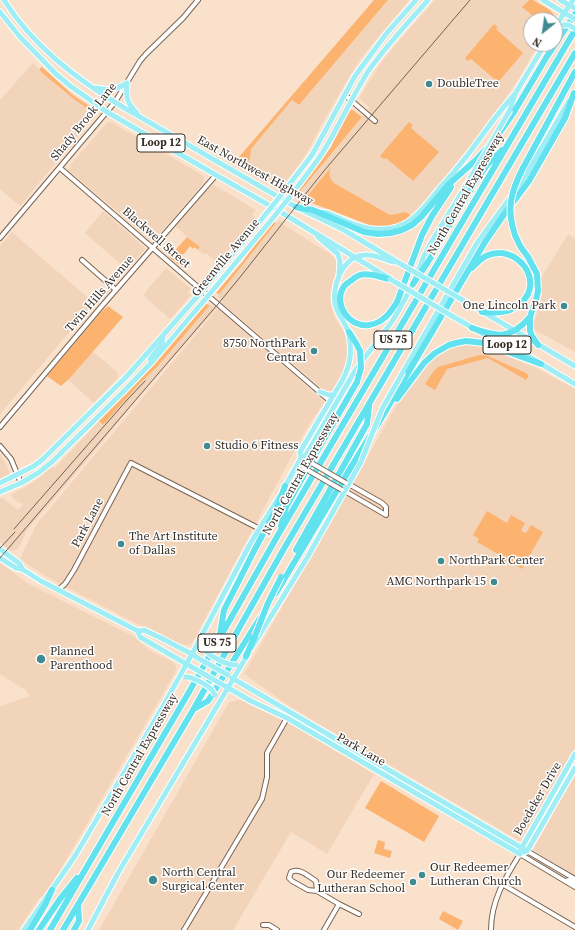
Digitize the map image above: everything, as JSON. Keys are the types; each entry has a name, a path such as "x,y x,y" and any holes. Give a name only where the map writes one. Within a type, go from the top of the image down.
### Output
{"highway":[{"path":"296,207 313,210 364,232 378,234 391,233 412,225 449,184 489,147 514,112 546,58 571,9"},
{"name":"North Central Expressway","path":"50,930 186,698 278,535 575,30"},
{"name":"North Central Expressway","path":"63,930 193,710 266,578 575,52"},
{"path":"538,345 530,331 530,317 538,291 537,274 520,246 511,224 510,211 512,195 516,182 523,168 575,72"},
{"path":"193,710 208,701 284,580 351,467 382,419 493,229 529,181 565,118 575,93"},
{"path":"413,284 428,262 475,182 487,165 508,144"},
{"path":"390,279 367,274 360,275 348,282 343,288 340,296 343,312 348,319 356,324 365,326 376,324 383,320 392,310 397,302 422,235 432,216 451,187 464,171"},
{"path":"459,288 472,269 486,256 500,253 508,254 517,258 526,267 530,282 527,296 523,302 510,310 501,312 482,312"},
{"path":"472,328 492,335 506,334 514,331 525,323 530,317"},
{"path":"278,535 286,507 357,382 361,368 360,351 349,332"},
{"path":"382,419 424,363 435,353 449,345 466,341 484,343 541,364"},
{"path":"246,656 268,603 281,577 367,424 369,403"},
{"path":"219,640 224,610 276,510 286,486"},
{"path":"39,930 60,899 90,861"},
{"path":"30,930 52,890"},
{"path":"74,930 79,921 78,904"}],"main road":[{"name":"East Northwest Highway","path":"4,0 20,23 50,54 68,70 115,102 296,207 342,228 482,312"},
{"name":"Greenville Avenue","path":"0,483 18,475 43,459 117,386 202,291 266,214 312,155 357,73 416,0"},
{"name":"Greenville Avenue","path":"0,492 21,483 38,473 52,462 152,362 292,194 323,152 351,100 372,67 428,0"},
{"path":"543,0 571,9"},
{"path":"560,0 571,9 575,19"},
{"path":"563,18 571,9"},
{"name":"East Northwest Highway","path":"0,12 20,37 56,74 107,112 274,208 472,328"},
{"path":"397,22 404,28"},
{"path":"563,25 569,26 575,30"},
{"name":"North Central Expressway","path":"313,210 328,213 361,227 373,230 397,227 408,222 420,211 448,179 504,106 515,94 540,52"},
{"path":"43,61 50,54"},
{"path":"94,88 109,90 121,87 127,83"},
{"path":"127,83 126,94 130,106 146,120"},
{"path":"88,930 118,873 234,678 239,664 266,626 307,558 361,462 382,409 478,243 523,180 560,114 575,93"},
{"name":"North Central Expressway","path":"24,930 75,856 178,680 194,656 200,639 216,608 300,460 306,455 356,369 391,323 413,284 424,256 432,241 510,110 515,94"},
{"path":"310,230 338,254 340,262 339,276"},
{"path":"349,332 336,307 334,294 339,276 345,266 356,257 362,255 376,256 399,263"},
{"name":"Loop 12","path":"482,312 575,366"},
{"name":"Loop 12","path":"472,328 516,350 575,384"},
{"name":"North Central Expressway","path":"300,460 300,452 346,374 351,354 349,332"},
{"path":"152,362 150,359 162,344 163,335"},
{"path":"117,386 123,392"},
{"path":"320,392 329,396 334,395"},
{"path":"70,432 76,438"},
{"name":"Park Lane","path":"0,548 20,564 22,569"},
{"name":"Park Lane","path":"0,558 16,568 22,569 41,581 138,631 144,630 161,638 234,678 527,851"},
{"name":"Park Lane","path":"138,631 140,637 222,685 287,718 520,854"},
{"path":"200,639 202,646 207,653 229,665 239,664"},
{"path":"178,680 186,677 193,678 209,687 215,695 217,705"},
{"path":"287,718 290,716 308,724 310,723"},
{"name":"Boedeker Drive","path":"520,854 521,848 575,754"},
{"path":"361,761 364,755"},
{"name":"Boedeker Drive","path":"520,854 527,851 575,768"},
{"path":"547,803 553,806"},
{"path":"459,818 462,813"}],"street":[{"name":"Shady Brook Lane","path":"0,238 115,102 140,61 183,18 198,0"},
{"path":"345,94 375,120"},
{"name":"Blackwell Street","path":"60,168 330,401"},
{"name":"Twin Hills Avenue","path":"0,427 216,175"},
{"path":"82,260 116,290"},
{"path":"0,446 11,459 21,483"},
{"path":"300,460 308,462 382,503 386,508 386,515 304,468 300,460"},
{"name":"Park Lane","path":"58,590 65,584 74,570 131,463 260,529"},
{"path":"184,930 262,799 268,777 267,753 287,718"},
{"name":"Park Lane","path":"527,851 575,881"},
{"name":"Park Lane","path":"520,854 575,887"},
{"name":"Boedeker Drive","path":"491,930 493,909 502,884 520,854"},
{"path":"317,891 316,881 298,870 291,872 289,876 292,881 308,890 317,891 359,914"},
{"path":"565,881 575,881"},
{"path":"502,884 575,927"},
{"path":"324,930 339,904"},
{"path":"263,924 270,925 277,930"}],"shaded area":[{"path":"374,0 388,0 299,105 292,100 251,149 250,159 247,163 251,168 250,171 233,164"},
{"path":"388,0 409,0 361,58 296,169 281,187 250,171 251,168 246,163 250,159 251,149 293,99 299,105"},
{"path":"435,0 530,0 541,12 523,12 523,52 534,52 522,73 502,104 462,157 419,209 411,216 406,212 390,215 334,183 329,177 329,169 304,200 296,197 370,108 359,98 381,63"},
{"path":"529,0 533,0 552,12 528,12 522,7"},
{"path":"494,24 498,27 496,29 523,53 498,82 471,59 468,61 465,58"},
{"path":"33,63 55,84 95,114 20,206 0,189 0,100"},
{"path":"42,67 73,95 95,110 95,114 42,73 39,69"},
{"path":"349,109 353,110 362,117 298,194 297,193 331,147"},
{"path":"111,122 204,177 203,184 153,241 68,170 71,167 70,165 107,123"},
{"path":"409,122 413,125 411,128 439,152 413,181 386,158 384,159 380,156"},
{"path":"331,167 330,175 334,183 390,215 406,212 411,216 403,222 393,226 377,227 304,200"},
{"path":"214,185 256,210 252,215 256,218 217,263 206,253 204,255 198,249 199,247 175,226 209,187"},
{"path":"103,211 145,248 127,270 85,233"},
{"path":"279,220 284,225 330,254 336,260 337,270 330,296 331,305 335,318 347,339 349,350 344,373 334,392 329,393 325,391 222,303 223,302 217,297"},
{"path":"274,222 276,223 221,292 219,294 216,293 243,261"},
{"path":"12,232 94,303 0,414 0,246"},
{"path":"568,234 575,238 575,352 535,330 534,324 542,295 542,285 540,280"},
{"path":"187,237 200,247 198,249 201,252 190,246 180,257 187,263 182,267 169,257"},
{"path":"166,268 191,289 188,292 191,295 170,319 144,296 146,291"},
{"path":"206,304 210,305 158,366 140,383 103,425 99,421 150,369"},
{"path":"210,305 216,309 141,394 27,530 18,549 11,551 0,542 0,498 3,498 18,510 24,504 14,499 11,495 32,483 52,467 55,468 99,421 102,425 140,383 158,366"},
{"path":"108,306 123,317 69,379 61,386 47,376 101,312"},
{"path":"219,307 324,402 305,431 192,643 183,645 147,629 49,578 20,559 36,525"},
{"path":"462,345 473,345 490,349 534,367 575,389 575,748 520,841 292,708 244,674 395,408 425,367 436,355 447,349"},
{"path":"92,351 117,372 118,378 94,403 68,380"},
{"path":"482,355 488,356 526,373 528,377 526,380 488,358 447,369 435,390 425,384 438,367"},
{"path":"0,454 10,473 9,475 0,479"},
{"path":"487,511 507,523 511,515 525,523 521,531 526,533 531,525 543,532 522,569 507,559 503,566 495,561 498,554 477,542 479,539 473,535"},
{"path":"0,563 29,584 135,637 149,650 173,662 176,666 175,673 43,899 40,897 18,930 0,930 0,707 29,696 27,691 0,674"},
{"path":"240,700 292,725 374,774 327,854 291,832 233,930 99,930 229,702"},
{"path":"575,775 575,875 533,850"},
{"path":"381,781 439,816 424,842 365,808"},
{"path":"378,840 385,842 384,849 392,851 390,858 374,853"},
{"path":"443,911 463,921 458,930 439,919"}],"tram line":[{"path":"0,558 218,304 323,172 470,0"},
{"path":"14,529 145,381"},
{"path":"0,548 15,532"}],"place":[{"name":"DoubleTree","path":"429,84"},
{"name":"One Lincoln Park","path":"564,306"},
{"name":"8750 NorthPark Central","path":"314,351"},
{"name":"Studio 6 Fitness","path":"207,446"},
{"name":"The Art Institute of Dallas","path":"121,544"},
{"name":"NorthPark Center","path":"441,561"},
{"name":"AMC Northpark 15","path":"494,582"},
{"name":"Planned Parenthood","path":"41,659"},
{"name":"Our Redeemer Lutheran Church","path":"422,875"},
{"name":"North Central Surgical Center","path":"153,880"},
{"name":"Our Redeemer Lutheran School","path":"413,882"}]}
